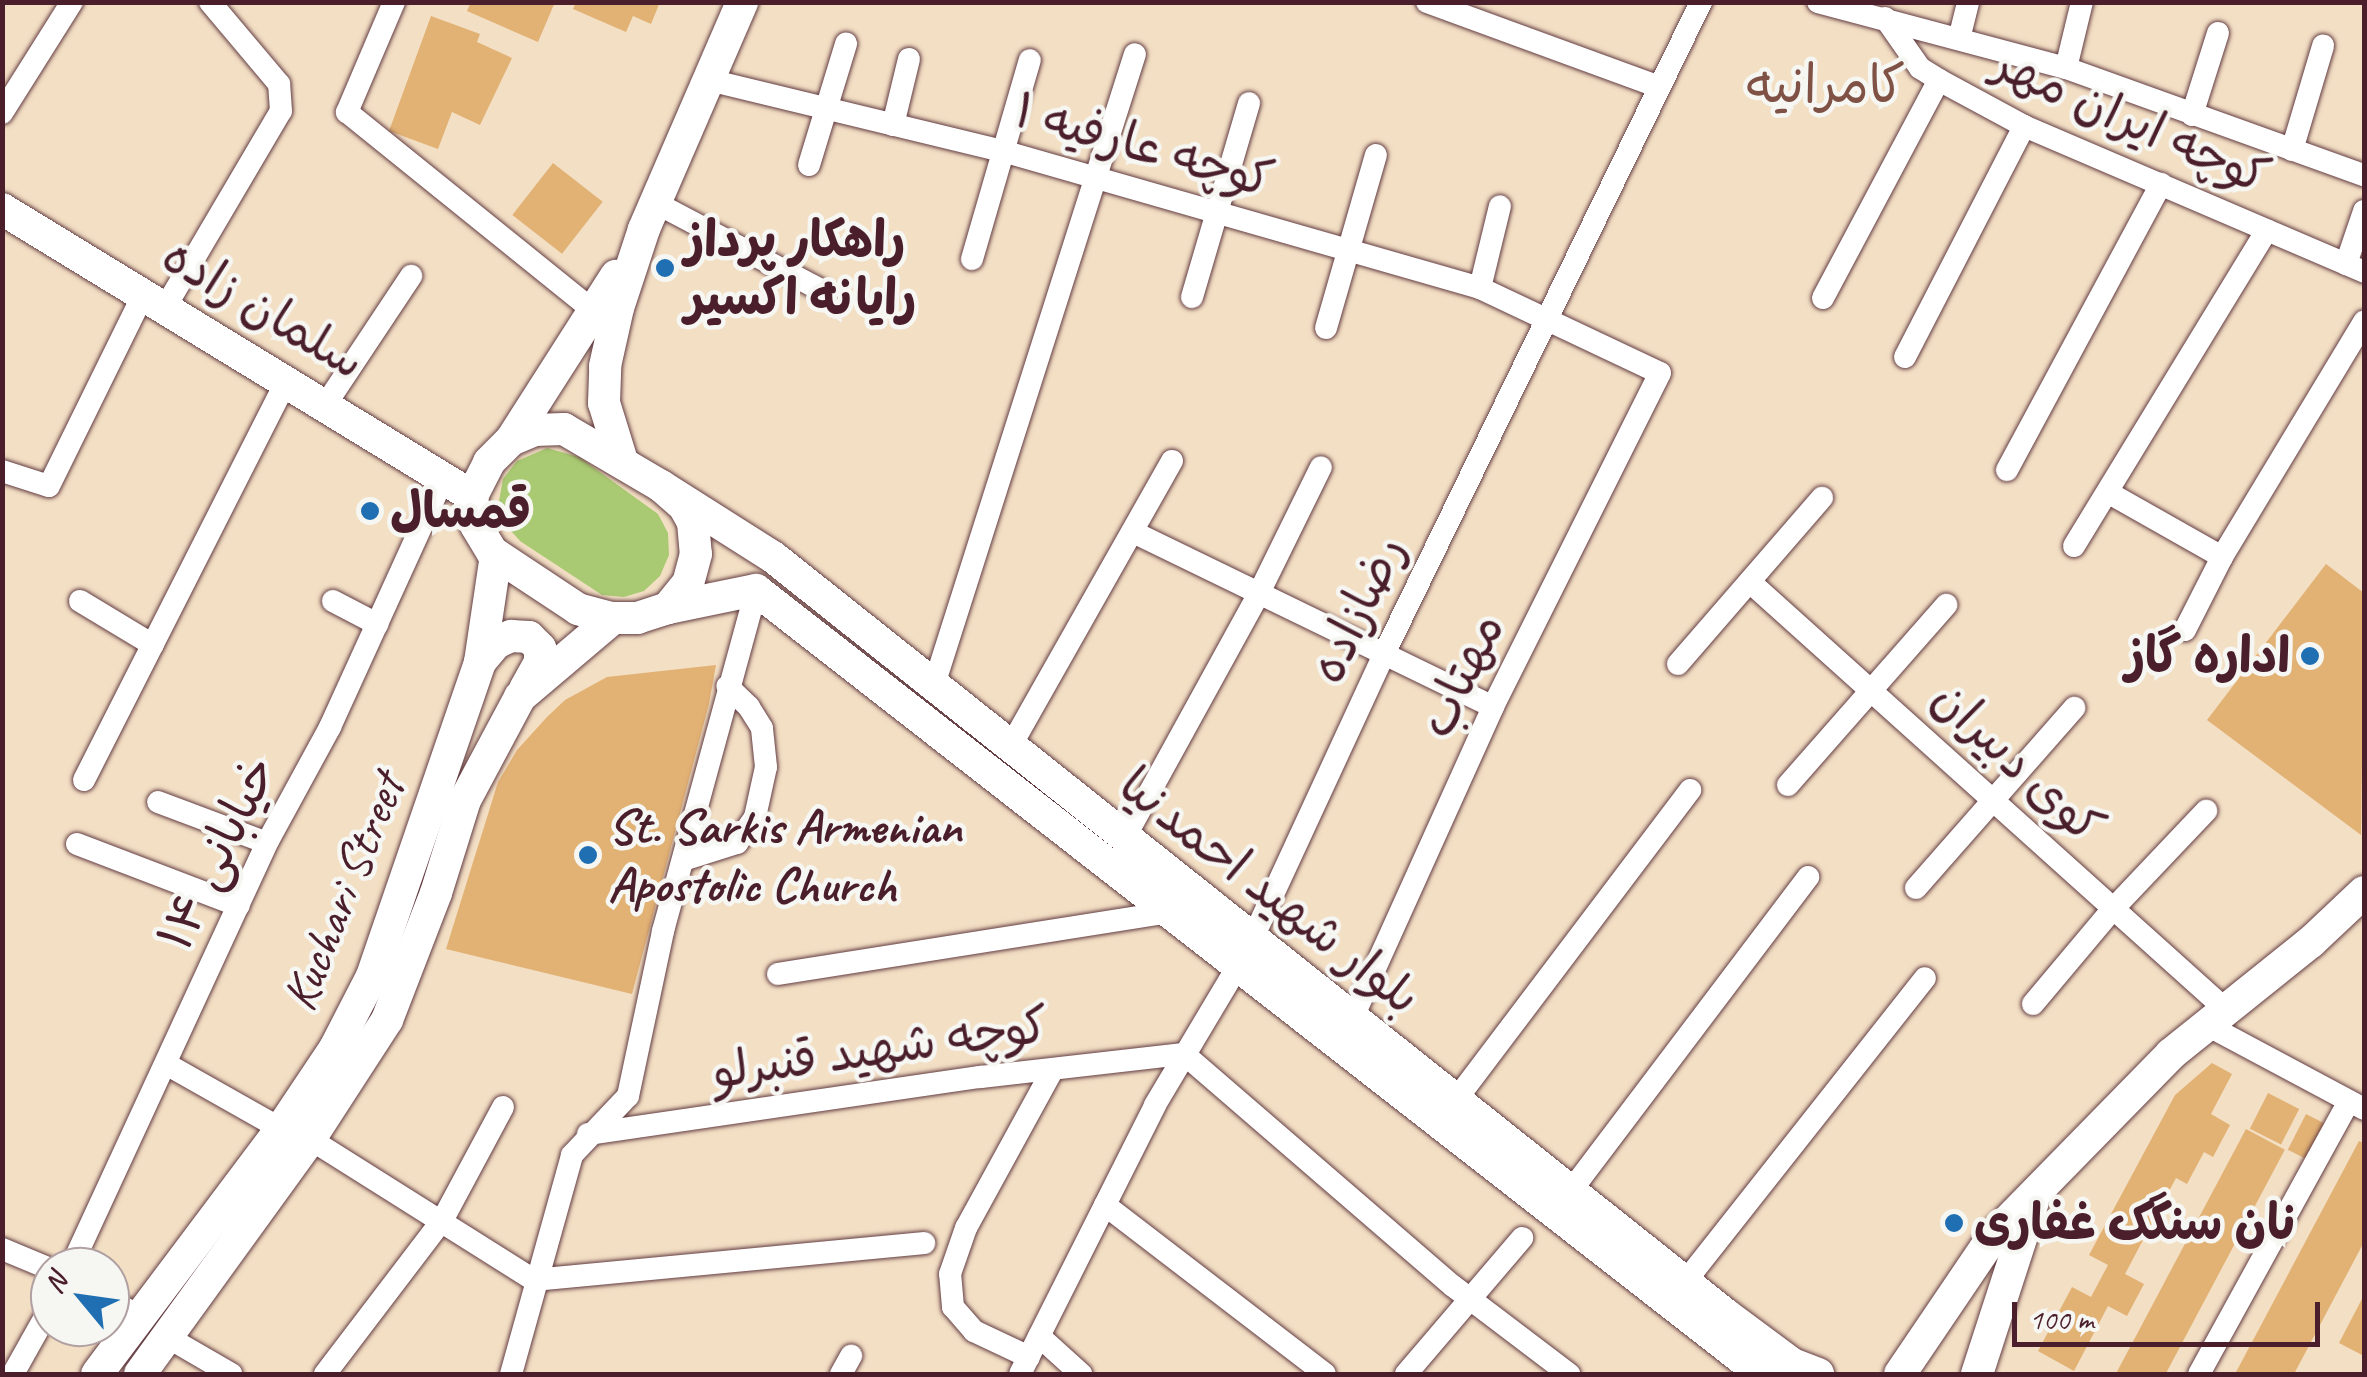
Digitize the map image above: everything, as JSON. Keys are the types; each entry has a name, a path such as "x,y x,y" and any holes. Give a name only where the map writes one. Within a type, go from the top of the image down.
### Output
{"main road":[{"path":"622,461 604,403 605,366 618,308 650,216 742,2"},
{"name":"سلمان زاده","path":"2,210 472,496"},
{"path":"650,216 512,440 489,462 472,496 476,525 496,555 578,608 613,618 638,618 756,590"},
{"path":"512,440 534,430 564,429 661,486 684,506 693,522 696,554 688,583 668,608"},
{"name":"بلوار شهید احمدنیا","path":"661,486 773,558 1124,839 1245,953 1762,1374"},
{"path":"756,590 741,576 740,558 749,552 773,558"},
{"name":"Kuchari Street","path":"140,1374 168,1338 296,1134 372,976 480,662 496,555"},
{"name":"بلوار شهید احمدنیا","path":"756,590 1169,912 1245,953 1352,1020 1792,1364 1818,1374"},
{"name":"Kuchari Street","path":"98,1374 387,1020 436,893 465,800 520,698 613,618"},
{"path":"480,662 496,643 512,636 529,637 540,648 540,662 520,698"},
{"path":"1900,1374 1994,1235 2171,1054 2310,942 2364,892"},
{"path":"1977,1374 2036,1193"}],"street":[{"path":"2,113 72,2"},
{"path":"2,471 49,486 155,300 282,112 279,84 210,2"},
{"path":"394,2 347,112 594,311"},
{"path":"1427,2 1660,88"},
{"name":"رضازاده","path":"1029,1356 1156,1105 1245,953 1384,654 1700,2"},
{"path":"1818,2 1885,18 1911,13 1959,38 2066,68 2364,175"},
{"path":"1959,38 1968,2"},
{"path":"2066,68 2082,2"},
{"name":"کوچه ایران مهر","path":"1885,18 1920,68 2024,126 2355,268"},
{"path":"2192,115 2218,33"},
{"path":"810,166 846,44"},
{"path":"2292,150 2323,46"},
{"path":"933,688 1135,54"},
{"path":"893,124 910,59"},
{"path":"972,260 1030,60"},
{"name":"کوچه عارفیه ۱","path":"709,80 1006,152 1480,288 1660,373"},
{"path":"1823,298 1938,80"},
{"path":"1192,297 1250,103"},
{"path":"1905,357 2024,126"},
{"path":"1326,328 1376,155"},
{"path":"2007,470 2161,184"},
{"path":"1480,288 1500,206"},
{"path":"2355,268 2364,211"},
{"path":"650,216 825,292"},
{"path":"2074,546 2267,230"},
{"path":"326,404 412,276"},
{"path":"2185,630 2222,557 2364,322"},
{"name":"مهتاب","path":"1352,1020 1493,707 1660,373"},
{"path":"84,780 287,380"},
{"path":"1010,748 1136,533 1172,461"},
{"path":"1124,839 1322,467"},
{"name":"خیابانی ۱۴","path":"81,1247 168,1065 267,843 330,727 444,477"},
{"path":"2109,493 2222,557"},
{"path":"1678,664 1822,498"},
{"path":"1136,533 1493,707"},
{"name":"کوی دبیران","path":"1750,582 1994,798 2112,910 2216,1017 2357,1105"},
{"path":"511,1374 562,1178 588,1134 628,1096 726,686 756,590"},
{"path":"80,600 152,644"},
{"path":"333,601 377,624"},
{"path":"1788,785 1946,605"},
{"path":"683,860 738,842 756,816 766,767 762,728 749,707 726,686"},
{"path":"1916,888 2074,708"},
{"path":"1455,1100 1690,790"},
{"path":"158,802 267,843"},
{"path":"2033,1004 2112,910 2206,811"},
{"path":"77,844 239,906"},
{"path":"1570,1192 1808,877"},
{"path":"778,974 1169,912"},
{"path":"1685,1282 1925,978"},
{"path":"1184,1054 1469,1296 1569,1374"},
{"name":"کوچه شهید قنبرلو","path":"588,1134 1184,1054"},
{"path":"168,1065 443,1219 534,1280 924,1243"},
{"path":"1052,1069 966,1228 950,1274 953,1307 974,1331 1081,1374"},
{"path":"2199,1374 2357,1105"},
{"path":"325,1374 443,1219 503,1107"},
{"path":"1105,1206 1325,1374"},
{"path":"1406,1374 1522,1238"},
{"path":"2,1249 30,1261"},
{"path":"130,1311 141,1317"},
{"path":"168,1338 231,1374"},
{"path":"13,1374 30,1344"}],"green space":[{"path":"547,448 579,457 658,514 668,533 669,555 660,576 644,591 624,597 602,595 520,541 505,524 499,501 503,479 517,461"}],"building":[{"path":"471,2 555,2 538,42 467,11"},
{"path":"576,2 660,2 651,24 633,16 626,32 573,9"},
{"path":"431,16 480,34 477,42 512,58 480,125 452,112 438,149 389,131"},
{"path":"553,163 603,202 562,254 512,215"},
{"name":"اداره گاز","path":"2326,564 2364,593 2361,835 2207,720"},
{"path":"716,665 632,994 446,949 498,782 517,750 547,717 565,700 607,677"},
{"path":"2212,1063 2232,1074 2211,1114 2230,1125 2213,1157 2204,1152 2187,1184 2176,1178 2125,1274 2144,1284 2127,1316 2108,1306 2074,1371 2038,1351 2072,1287 2091,1297 2108,1265 2089,1255 2175,1095"},
{"path":"2268,1093 2299,1109 2281,1145 2250,1129"},
{"path":"2306,1114 2332,1127 2314,1163 2288,1150"},
{"path":"2246,1129 2285,1150 2166,1374 2116,1374"},
{"path":"2359,1141 2364,1143 2364,1242 2294,1374 2235,1374"},
{"path":"2364,1295 2364,1356 2339,1343"}],"place":[{"name":"راهکار پرداز رایانه اکسیر","path":"665,268"},
{"name":"قمسال","path":"370,511"},
{"name":"اداره گاز","path":"2310,656"},
{"name":"St. Sarkis Armenian Apostolic Church","path":"588,855"},
{"name":"نان سنگک غفاری","path":"1954,1223"}],"district":[{"name":"کامرانیه","path":"1826,86"}]}
